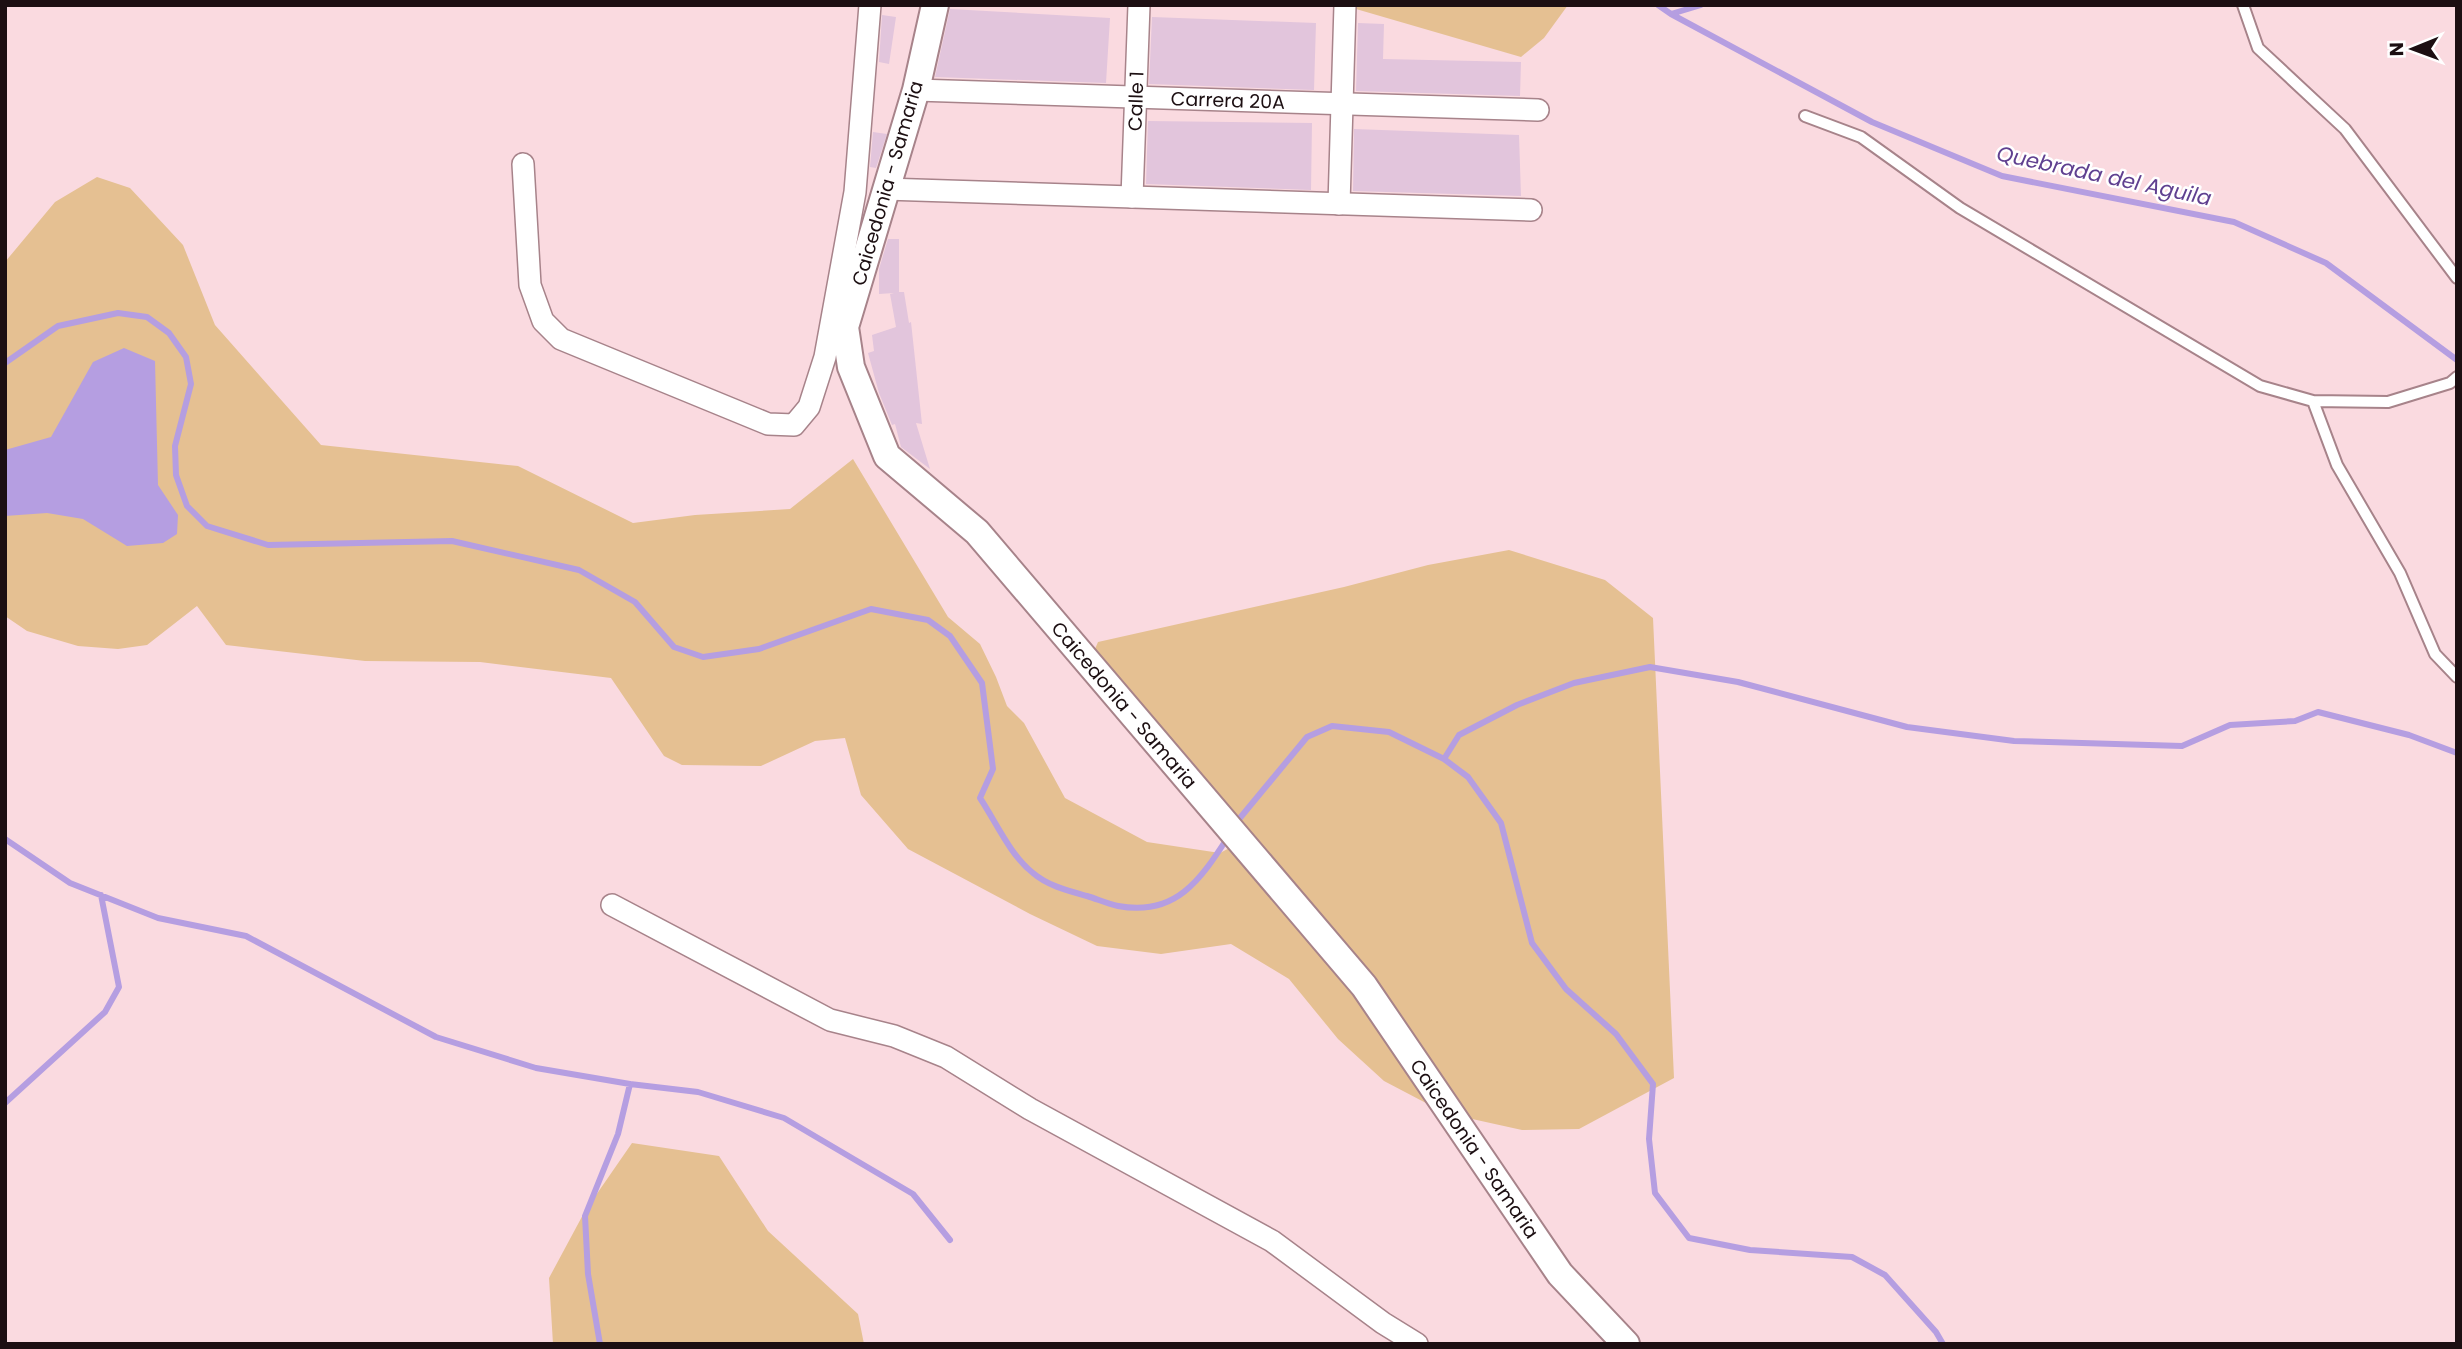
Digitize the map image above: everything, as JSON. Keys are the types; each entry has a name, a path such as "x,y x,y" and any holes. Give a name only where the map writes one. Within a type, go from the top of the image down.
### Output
{"street":[{"path":"523,164 530,285 543,321 561,339 768,424 794,425 810,407 825,358 855,192 870,5"},
{"name":"Caicedonia - Samaria","path":"935,5 916,90 845,327 851,367 887,456 977,532 1364,986 1560,1274 1626,1344"},
{"name":"Calle 1","path":"1132,197 1139,5"},
{"path":"1339,204 1345,5"},
{"name":"Carrera 20A","path":"916,90 1538,110"},
{"path":"885,188 1531,210"},
{"path":"612,905 830,1020 894,1036 946,1057 1030,1109 1272,1241 1383,1323 1417,1344"}],"lane":[{"path":"2243,5 2258,48 2345,129 2457,278"},
{"path":"1805,116 1861,137 1960,208 2260,386 2313,401 2388,402 2450,383 2457,377"},
{"path":"2313,401 2337,465 2400,573 2435,654 2457,677"}],"shaded area":[{"path":"1356,5 1568,5 1544,38 1521,57 1356,9"},
{"path":"97,177 130,188 183,245 215,325 321,445 518,466 633,523 695,515 790,509 853,459 948,617 980,644 1007,706 1024,723 1065,798 1147,842 1220,853 1235,845 1087,668 1098,642 1344,587 1428,565 1509,550 1605,580 1653,618 1674,1078 1579,1129 1522,1130 1445,1113 1384,1081 1338,1039 1289,979 1231,944 1161,954 1097,946 1030,914 908,849 861,795 845,738 815,741 761,766 682,765 664,756 611,678 480,662 365,661 226,645 197,606 147,645 118,649 78,646 27,631 5,616 5,262 55,202"},
{"path":"124,348 155,361 158,485 178,515 177,534 163,543 127,546 83,519 47,513 5,516 5,450 51,437 93,362"},
{"path":"632,1143 719,1156 768,1231 858,1314 864,1344 553,1344 549,1278 585,1211"}],"building":[{"path":"950,9 1110,18 1106,83 935,77"},
{"path":"882,15 896,17 889,64 879,62"},
{"path":"1152,17 1316,23 1314,90 1149,84"},
{"path":"1358,23 1384,24 1383,59 1521,62 1520,96 1356,91"},
{"path":"1148,121 1312,123 1311,190 1146,184"},
{"path":"1354,129 1519,135 1521,196 1353,191"},
{"path":"873,132 887,134 876,168 870,167"},
{"path":"888,239 899,239 899,292 904,292 909,323 911,322 922,424 916,423 930,469 901,447 895,424 892,425 879,393 868,353 874,351 872,335 896,327 890,294 894,293 879,294 879,269"}],"waterway":[{"name":"Quebrada del Aguila","path":"1658,5 1872,122 2002,176 2234,222 2326,263 2457,360"},
{"path":"1671,14 1701,5"},
{"path":"5,363 58,326 118,313 147,317 169,333 186,357 191,384 175,446 176,475 187,506 207,526 268,545 452,541 579,570 635,602 674,647 703,657 759,649 871,609 928,620 950,636 982,683 993,769 980,798 1010,848 1025,866 1039,878 1059,888 1118,906 1156,906 1171,900 1197,880 1228,837"},
{"path":"1444,759 1459,735 1517,705 1574,683 1650,667 1738,682 1907,727 2014,741 2182,746 2230,725 2295,721 2318,712 2409,735 2457,753"},
{"path":"1235,824 1307,737 1332,726 1389,732 1444,759 1468,777 1501,823 1532,943 1566,989 1616,1034 1653,1084 1649,1139 1655,1193 1689,1238 1750,1250 1852,1257 1885,1275 1936,1332 1943,1344"},
{"path":"5,839 70,883 158,918 246,936 436,1037 536,1068 698,1092 784,1118 913,1194 950,1240"},
{"path":"5,1103 105,1012 119,987 101,895"},
{"path":"600,1344 588,1274 585,1216 618,1134 630,1084"}]}
